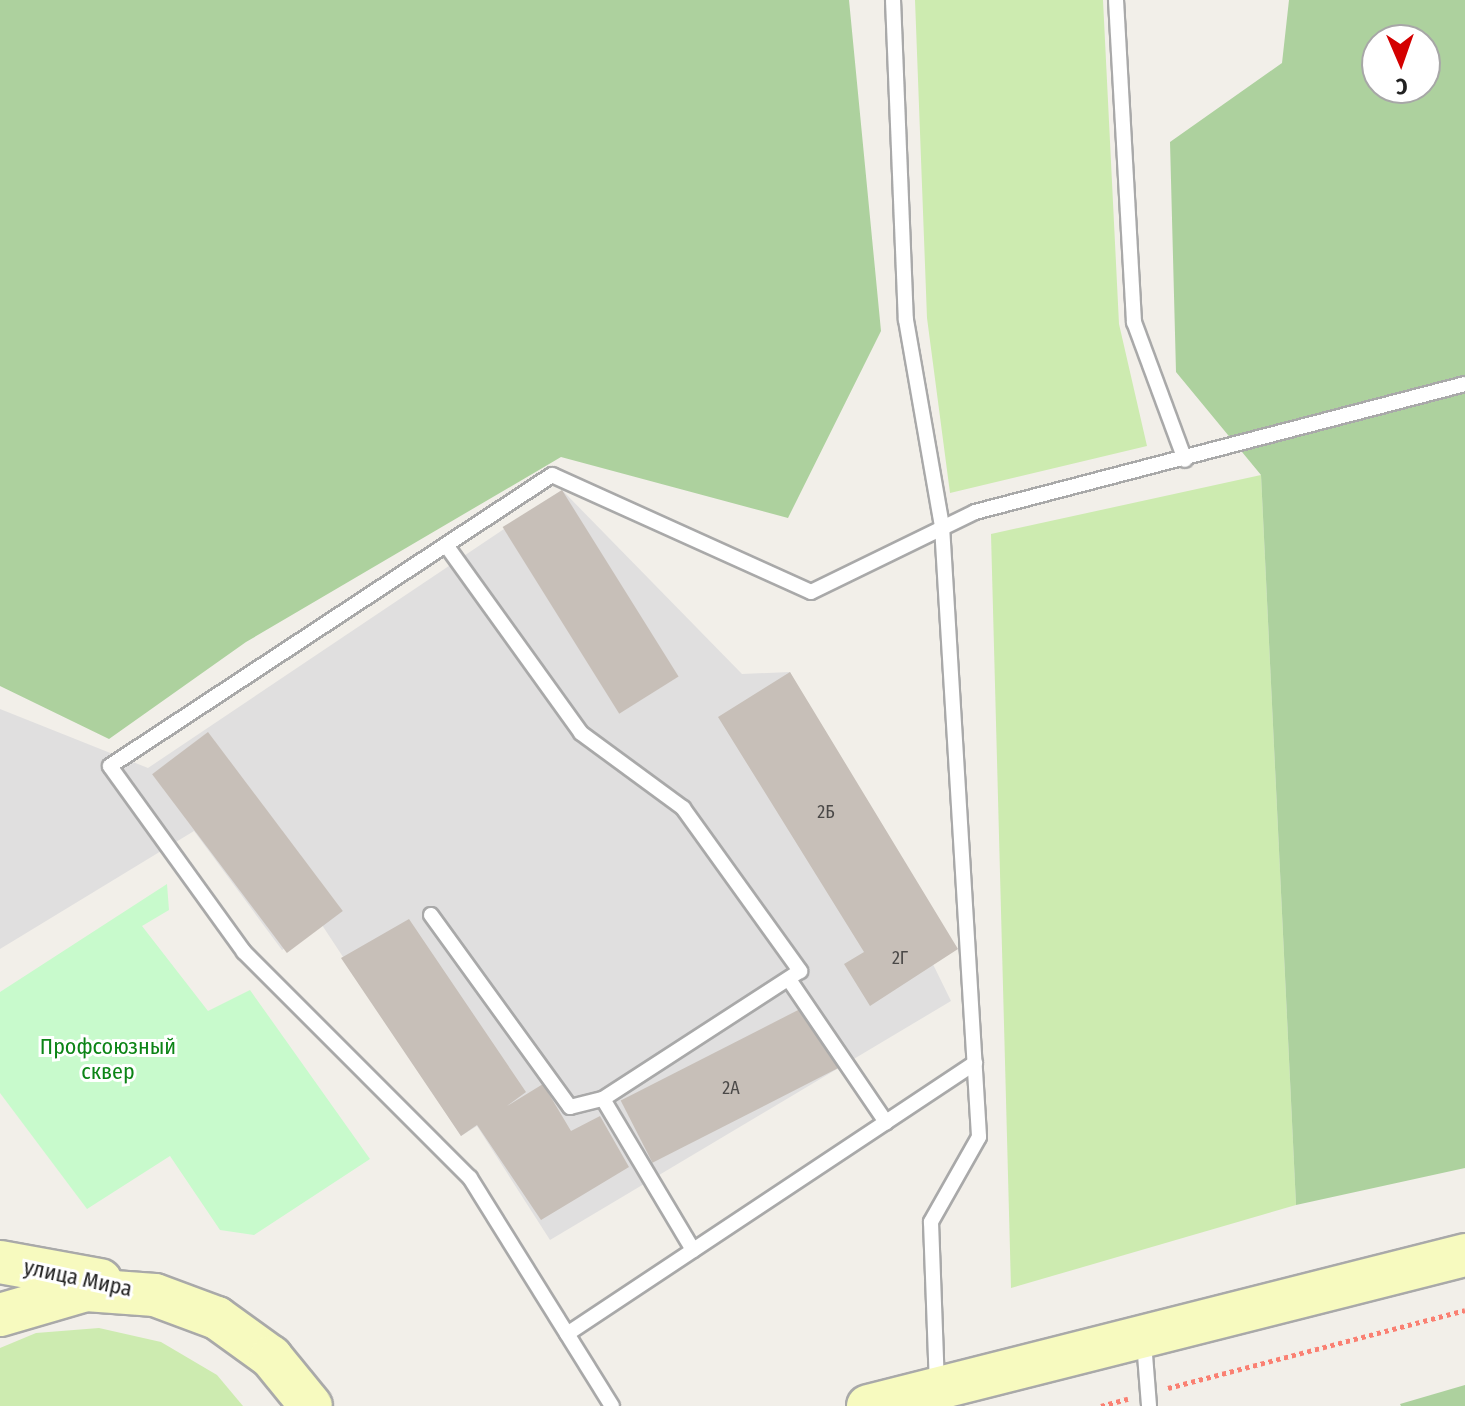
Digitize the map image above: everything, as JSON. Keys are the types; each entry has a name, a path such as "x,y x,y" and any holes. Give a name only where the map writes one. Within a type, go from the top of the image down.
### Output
{"main road":[{"path":"868,1406 1144,1333 1465,1255"},
{"name":"улица Мира","path":"0,1262 155,1295"},
{"path":"0,1315 86,1290 155,1295 217,1318 271,1357 311,1406"}],"lane":[{"path":"893,0 906,320 942,526 979,1137 931,1222 937,1388"},
{"path":"1116,0 1134,322 1185,460"},
{"path":"612,1406 470,1178 244,952 110,766 552,475 811,592 942,526 1465,384"},
{"path":"431,915 570,1107 603,1099 790,981 800,971 683,808 581,733 446,545"},
{"path":"790,981 886,1122"},
{"path":"567,1334 975,1063"},
{"path":"603,1099 693,1250"},
{"path":"1144,1333 1149,1400"}],"path":[{"path":"1101,1406 1149,1400 1465,1310"}],"shaded area":[{"path":"562,490 742,674 790,672 951,1001 550,1240 477,1126 461,1136 322,925 282,950 194,831 0,949 0,709 148,768"}],"green space":[{"path":"0,0 849,0 881,331 788,518 561,457 246,642 109,739 0,686"},
{"path":"915,0 1103,0 1119,324 1147,446 950,493 927,318"},
{"path":"1289,0 1465,0 1465,1168 1296,1205 1261,475 1176,372 1170,142 1282,63"},
{"path":"1261,475 1296,1205 1011,1288 991,534"},
{"name":"Профсоюзный сквер","path":"167,884 169,910 142,926 208,1011 250,990 370,1159 254,1235 220,1230 170,1156 87,1209 0,1093 0,992"},
{"path":"99,1328 161,1342 217,1375 243,1406 0,1406 0,1348 36,1333"},
{"path":"1465,1385 1465,1406 1400,1404"}],"building":[{"path":"562,490 679,677 619,714 503,527"},
{"path":"790,672 958,949 870,1006 844,964 864,952 718,717"},
{"path":"208,732 343,911 287,953 152,774"},
{"path":"409,919 526,1092 507,1106 543,1084 571,1131 600,1116 629,1167 541,1220 477,1125 461,1136 341,958"},
{"path":"806,1006 838,1068 652,1163 621,1100"}]}
